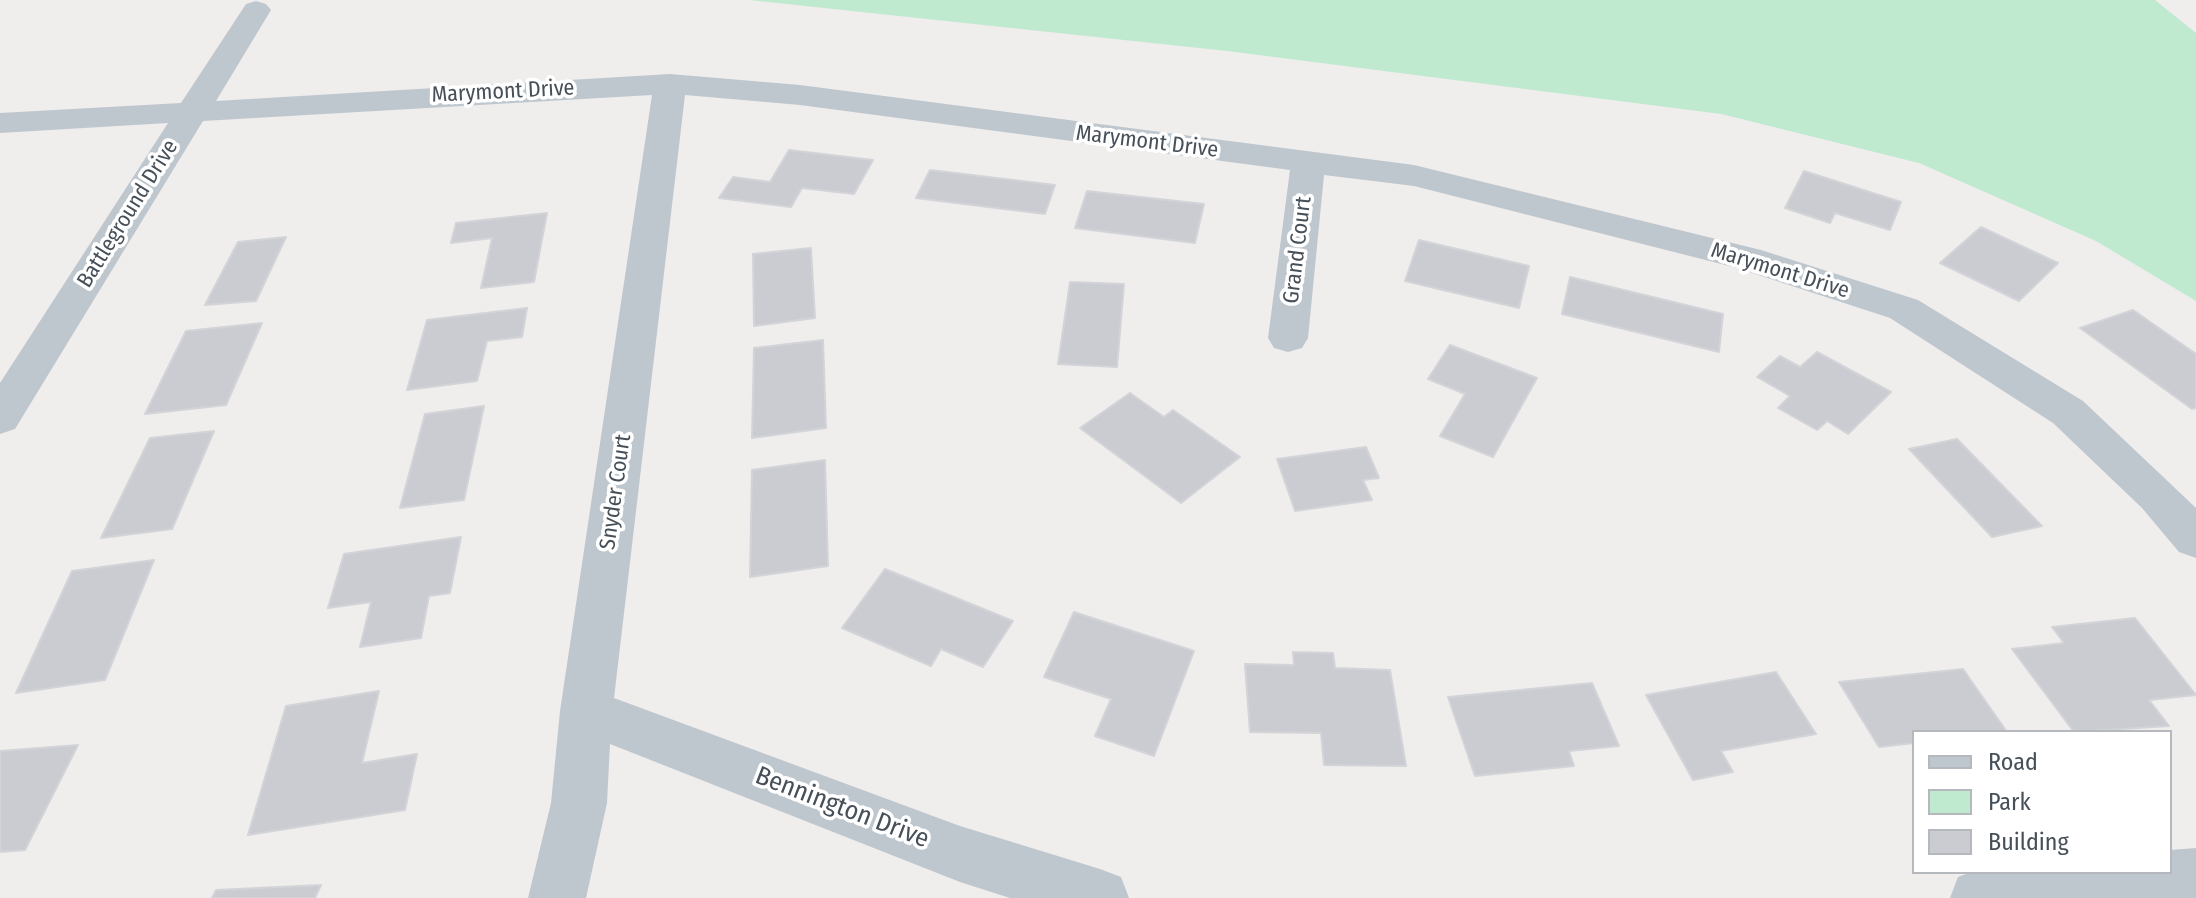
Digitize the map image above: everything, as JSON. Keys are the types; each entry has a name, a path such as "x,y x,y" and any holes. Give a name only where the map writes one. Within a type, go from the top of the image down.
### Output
{"street":[{"name":"Battleground Drive","path":"0,418 256,10"},
{"name":"Marymont Drive","path":"0,123 670,84 800,95 1429,180 1748,259 1904,309 2068,412 2158,496 2196,539"},
{"name":"Snyder Court","path":"557,898 579,803 586,711 670,84"},
{"name":"Grand Court","path":"1288,338 1308,162"},
{"name":"Bennington Drive","path":"586,711 960,854 1100,898"},
{"path":"1979,898 2196,876"}],"green space":[{"path":"749,0 2155,0 2196,33 2196,301 2096,241 1919,163 1721,114 1227,51"}],"building":[{"path":"789,150 873,160 854,194 802,188 791,207 719,198 733,177 770,182"},
{"path":"930,170 1055,185 1045,214 916,198"},
{"path":"1804,171 1901,202 1890,230 1835,213 1830,223 1785,208"},
{"path":"1087,191 1204,204 1195,243 1075,228"},
{"path":"547,213 534,282 481,288 492,238 451,243 456,223"},
{"path":"1981,227 2058,263 2019,301 1940,263"},
{"path":"286,237 256,301 205,305 238,242"},
{"path":"1419,240 1529,266 1519,308 1405,281"},
{"path":"811,248 815,318 754,326 753,254"},
{"path":"1570,277 1723,314 1719,352 1562,314"},
{"path":"1070,282 1124,284 1117,367 1058,364"},
{"path":"527,308 522,337 487,341 477,381 407,390 427,320"},
{"path":"2133,310 2196,354 2196,408 2192,409 2080,328"},
{"path":"262,323 226,405 145,414 186,331"},
{"path":"823,340 826,428 752,438 754,348"},
{"path":"1450,345 1537,378 1493,457 1440,436 1465,394 1428,379"},
{"path":"1817,352 1891,392 1848,434 1827,421 1817,430 1778,408 1790,396 1757,377 1780,356 1800,367"},
{"path":"1130,393 1164,417 1173,410 1240,457 1181,503 1080,428"},
{"path":"484,406 464,500 400,508 425,414"},
{"path":"214,431 172,529 101,538 150,438"},
{"path":"1957,439 2042,526 1992,537 1909,449"},
{"path":"1366,447 1379,478 1363,480 1372,500 1295,511 1277,459"},
{"path":"825,460 828,566 750,577 752,470"},
{"path":"461,537 450,593 429,596 421,638 360,647 371,602 328,608 344,554"},
{"path":"154,560 105,680 16,693 72,571"},
{"path":"885,569 1013,621 983,667 941,649 931,666 842,628"},
{"path":"1074,612 1194,651 1154,756 1095,736 1111,699 1044,677"},
{"path":"2135,618 2196,695 2149,700 2169,726 2073,730 2012,649 2064,643 2052,627"},
{"path":"1293,652 1333,653 1335,668 1390,670 1406,766 1324,765 1321,733 1250,732 1245,664 1294,665"},
{"path":"1963,669 2006,730 1912,730 1912,743 1879,747 1839,682"},
{"path":"1776,672 1816,734 1721,751 1733,772 1693,780 1646,695"},
{"path":"1592,683 1619,746 1569,751 1574,766 1475,776 1448,697"},
{"path":"379,691 362,763 417,754 405,810 248,835 286,706"},
{"path":"78,745 25,850 0,852 0,751"},
{"path":"321,885 315,898 212,898 216,890"}]}
